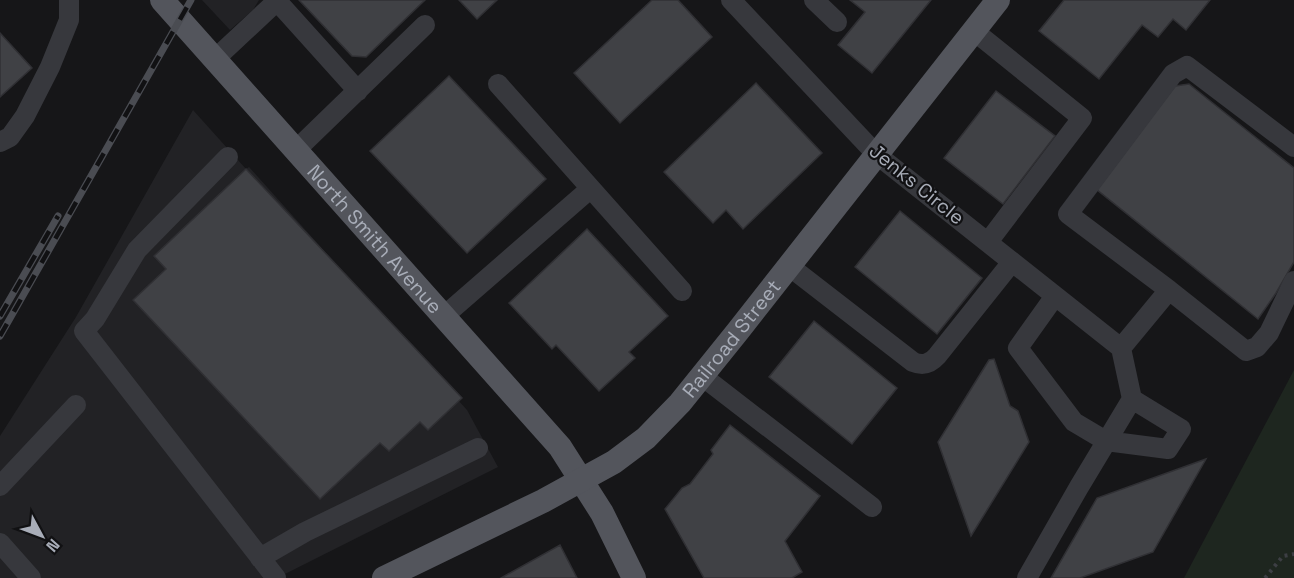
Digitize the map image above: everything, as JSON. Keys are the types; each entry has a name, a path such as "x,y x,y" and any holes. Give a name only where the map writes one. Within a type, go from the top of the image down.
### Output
{"main road":[{"name":"North Smith Avenue","path":"162,0 560,447 606,519 634,578"},
{"name":"Railroad Street","path":"384,578 543,501 614,462 646,438 702,376 998,0"}],"street":[{"path":"0,142 10,137 25,116 50,67 69,20 69,0"},
{"name":"Jenks Circle","path":"732,0 876,154 1121,348"},
{"path":"814,0 837,22"},
{"path":"215,59 277,1 358,91"},
{"path":"296,150 424,25"},
{"path":"974,31 1082,118 988,242"},
{"path":"1294,147 1187,66 1173,74 1068,214 1246,351 1257,347 1269,333 1294,281"},
{"path":"498,84 682,291"},
{"path":"228,157 137,250 95,319 84,331 276,578"},
{"path":"444,316 590,189"},
{"path":"789,266 913,362 927,364 937,356 1012,261"},
{"path":"1027,578 1132,399 1121,348 1169,290"},
{"path":"1056,296 1018,348 1074,422 1106,441 1168,449 1181,429 1132,399"},
{"path":"702,376 872,507"},
{"path":"0,486 76,405"},
{"path":"260,558 305,532 478,448"},
{"path":"0,543 31,578"}],"path":[{"path":"1265,578 1283,556 1294,554"}],"shaded area":[{"path":"202,0 259,0 253,10 230,30"},
{"path":"193,110 246,169 249,167 467,410 498,467 277,578 0,578 0,436 76,317"},
{"path":"1294,370 1294,578 1184,578"}],"building":[{"path":"299,0 425,0 366,57 352,56"},
{"path":"459,0 497,0 477,19"},
{"path":"652,0 678,0 712,37 620,123 574,73"},
{"path":"850,0 931,0 872,73 838,45 865,12"},
{"path":"1064,0 1210,0 1186,30 1173,19 1158,37 1142,25 1099,79 1039,31"},
{"path":"0,33 32,68 0,97"},
{"path":"449,76 546,179 467,253 370,151"},
{"path":"756,83 822,153 743,229 726,210 713,223 664,172"},
{"path":"1189,84 1294,168 1294,262 1258,319 1096,189 1175,86"},
{"path":"996,91 1055,136 1003,204 944,158"},
{"path":"246,169 462,398 428,430 420,422 389,451 380,443 320,499 133,300 166,269 154,256"},
{"path":"900,211 982,278 937,334 855,267"},
{"path":"587,229 668,316 629,352 635,358 599,391 556,345 552,349 509,303"},
{"path":"814,321 897,388 852,444 769,377"},
{"path":"994,359 1010,406 1018,411 1029,442 971,536 938,442 989,360"},
{"path":"730,425 820,496 785,541 802,572 792,578 704,578 665,509 682,488 690,484 713,454 711,450"},
{"path":"1206,459 1153,552 1080,578 1051,578 1097,498"},
{"path":"560,545 577,578 501,578"}],"railway":[{"path":"0,336 191,0"},
{"path":"0,316 58,216"}]}
